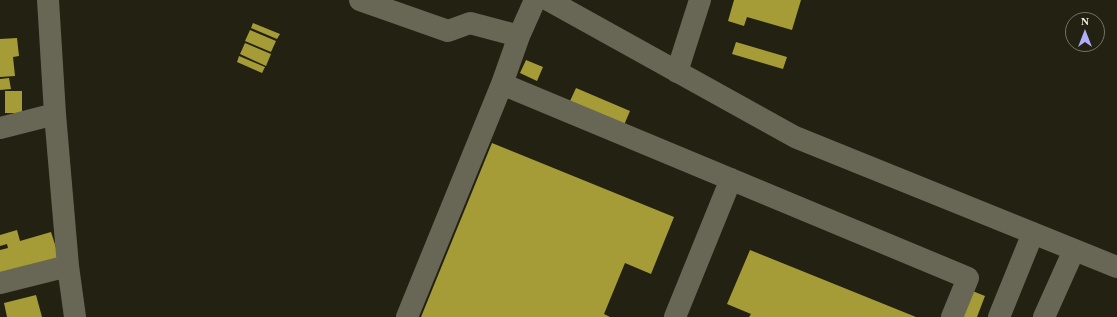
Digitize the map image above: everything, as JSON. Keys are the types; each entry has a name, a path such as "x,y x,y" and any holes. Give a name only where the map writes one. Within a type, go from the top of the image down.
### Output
{"street":[{"path":"48,0 55,114 68,266 75,317"},
{"path":"360,0 448,31 470,23 519,36"},
{"path":"407,317 502,84 519,36 535,0"},
{"path":"548,0 795,137 1117,267"},
{"path":"677,72 700,0"},
{"path":"502,84 968,278 952,317"},
{"path":"0,128 55,114"},
{"path":"675,317 731,179"},
{"path":"999,317 1033,233"},
{"path":"1044,317 1074,250"},
{"path":"0,283 68,266"}],"building":[{"path":"734,0 801,0 792,30 747,17 744,26 728,21"},
{"path":"253,23 280,34 277,39 251,28"},
{"path":"250,30 276,41 271,52 245,41"},
{"path":"17,38 19,56 13,57 15,76 0,77 0,39"},
{"path":"736,42 787,57 783,69 732,54"},
{"path":"245,43 271,54 266,66 240,54"},
{"path":"239,56 265,67 262,73 237,62"},
{"path":"526,60 543,67 537,81 520,73"},
{"path":"9,78 11,89 0,90 0,79"},
{"path":"576,88 630,111 624,125 570,101"},
{"path":"5,91 22,91 22,113 5,113"},
{"path":"492,143 674,217 651,274 625,263 604,314 610,317 421,317"},
{"path":"17,230 20,241 51,232 60,260 0,275 0,250 8,248 7,244 0,246 0,235"},
{"path":"750,250 916,317 749,317 751,314 727,304"},
{"path":"970,290 985,296 977,317 959,317"},
{"path":"36,295 42,317 7,317 4,303"}]}
